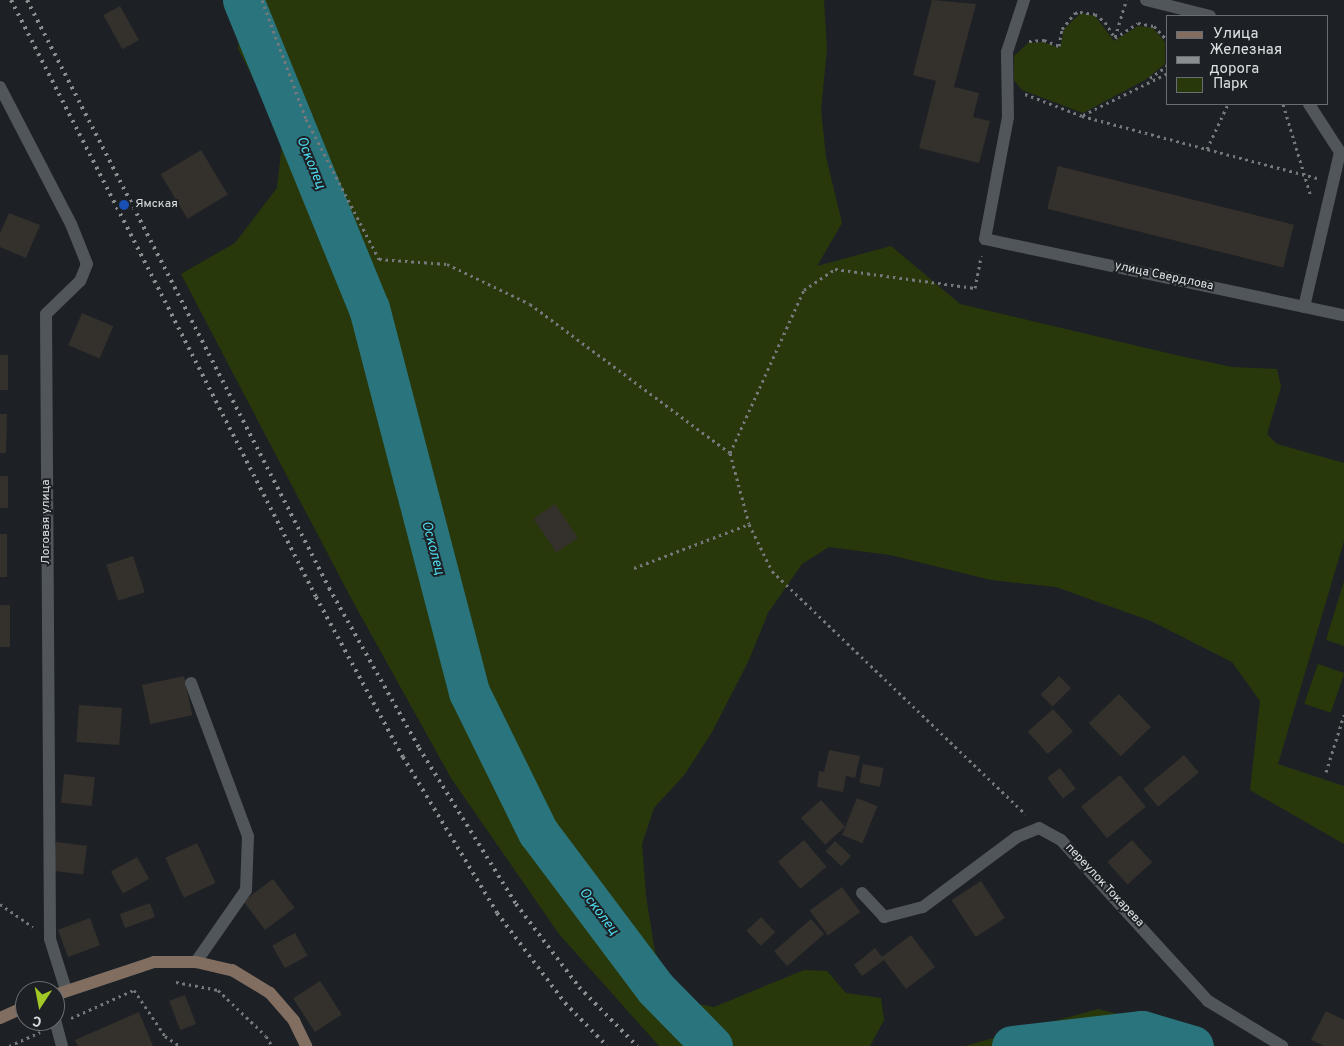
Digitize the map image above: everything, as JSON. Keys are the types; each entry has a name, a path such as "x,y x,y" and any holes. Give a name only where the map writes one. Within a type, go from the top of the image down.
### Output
{"street":[{"path":"984,238 1008,117 1006,52 1024,0"},
{"path":"1146,0 1206,15"},
{"name":"Логовая улица","path":"0,87 71,224 87,264 80,281 46,314 50,939 59,981"},
{"path":"1304,306 1340,152 1310,105"},
{"name":"улица Свердлова","path":"984,238 1344,315"},
{"path":"191,683 248,836 246,890 196,962"},
{"path":"862,893 884,917 923,907 1017,837 1039,828"},
{"name":"переулок Токарева","path":"1039,828 1061,840 1208,1001 1282,1046"},
{"path":"65,991 154,962 196,962 232,970 270,994 294,1021 306,1046"},
{"path":"0,1018 15,1011"},
{"path":"58,1031 62,1046"}],"path":[{"path":"262,0 306,119 379,259 447,264 530,304 730,453 749,524 772,571 1039,828"},
{"path":"1115,38 1126,0"},
{"path":"1059,46 1062,29 1075,13 1080,12 1096,14 1106,22 1115,38"},
{"path":"1115,38 1138,23 1154,26 1166,39"},
{"path":"1082,116 1146,81 1166,67"},
{"path":"1146,81 1166,74"},
{"path":"1034,97 1082,116 1333,183"},
{"path":"1207,149 1228,105"},
{"path":"1283,105 1322,232"},
{"path":"730,453 804,290 836,269 975,288 984,238"},
{"path":"634,568 749,524"},
{"path":"1326,772 1344,715"},
{"path":"0,904 50,939"},
{"path":"172,982 218,990 266,1036 272,1046"},
{"path":"65,1018 141,987"},
{"path":"134,990 165,1036 180,1046"},
{"path":"9,1046 38,1031"}],"green space":[{"path":"231,0 824,0 827,49 821,110 826,157 842,223 817,266 891,246 960,304 1232,367 1277,369 1281,387 1267,434 1277,444 1344,463 1344,541 1278,764 1344,786 1344,844 1250,790 1260,701 1232,662 1151,621 1056,587 991,580 890,555 829,547 802,564 768,613 748,662 712,732 685,774 654,808 642,844 646,896 655,952 682,1001 714,1007 804,970 827,971 846,993 881,998 884,1020 870,1046 659,1046 559,934 451,778 351,598 181,274 235,243 277,188 283,135 238,49 240,10"},
{"path":"1081,13 1095,16 1114,41 1138,26 1153,28 1165,42 1165,64 1145,80 1083,113 1022,90 1014,80 1014,56 1028,43 1043,42 1060,48 1064,29"},
{"path":"1344,581 1344,646 1326,640"},
{"path":"1318,664 1344,673 1331,713 1304,704"},
{"path":"1098,1009 1177,1029 1216,1046 965,1046"}],"building":[{"path":"932,0 976,4 954,87 979,93 973,117 990,121 979,163 919,148 936,81 913,75"},
{"path":"120,6 139,40 122,49 103,15"},
{"path":"201,150 228,195 187,219 161,174"},
{"path":"1058,166 1294,225 1283,267 1047,209"},
{"path":"9,213 40,225 26,258 0,247 0,233"},
{"path":"82,313 113,326 100,359 68,345"},
{"path":"0,355 8,355 8,390 0,390"},
{"path":"0,414 7,414 6,453 0,453"},
{"path":"0,476 8,476 8,508 0,508"},
{"path":"555,504 578,538 556,553 533,519"},
{"path":"0,534 7,534 7,577 0,577"},
{"path":"133,556 145,592 118,601 106,565"},
{"path":"0,605 10,605 10,647 0,647"},
{"path":"184,676 192,715 150,724 142,685"},
{"path":"1059,676 1071,688 1053,706 1041,694"},
{"path":"1119,694 1151,727 1121,756 1089,723"},
{"path":"79,705 122,708 119,745 76,742"},
{"path":"1053,709 1073,731 1048,754 1028,732"},
{"path":"829,750 860,756 855,778 846,776 843,792 817,787 819,771 824,772"},
{"path":"1184,755 1199,773 1158,807 1143,789"},
{"path":"863,764 884,768 880,787 859,783"},
{"path":"1060,768 1076,789 1063,798 1047,778"},
{"path":"64,774 95,777 92,806 61,803"},
{"path":"1120,775 1146,807 1107,838 1081,806"},
{"path":"857,798 877,806 862,843 842,835"},
{"path":"821,800 845,827 825,845 801,818"},
{"path":"804,840 826,867 800,889 778,862"},
{"path":"1132,840 1152,862 1128,884 1107,862"},
{"path":"835,841 851,856 842,866 825,851"},
{"path":"56,842 87,846 83,875 52,871"},
{"path":"197,843 216,883 184,898 165,858"},
{"path":"137,857 149,879 123,893 111,872"},
{"path":"273,879 295,908 265,930 243,901"},
{"path":"981,881 1005,918 976,937 952,900"},
{"path":"842,887 860,912 828,936 810,911"},
{"path":"150,903 155,917 125,928 120,914"},
{"path":"761,917 775,932 761,946 746,931"},
{"path":"90,918 100,945 68,957 58,930"},
{"path":"811,919 824,934 787,966 774,951"},
{"path":"295,933 308,956 285,968 272,946"},
{"path":"911,935 935,967 906,989 884,960 862,976 854,965 875,948 882,957"},
{"path":"320,981 342,1015 315,1032 293,998"},
{"path":"185,995 196,1024 180,1030 169,1001"},
{"path":"1326,1011 1344,1020 1344,1046 1324,1046 1311,1040"},
{"path":"139,1012 153,1046 78,1046 75,1040"}],"waterway":[{"name":"Осколец","path":"243,0 369,308 469,692 538,832 656,989 712,1046"},
{"name":"Осколец","path":"1012,1046 1142,1031 1193,1046"}],"railway":[{"path":"11,0 316,597 403,757 497,913 565,1003 607,1046"},
{"path":"27,0 329,588 419,748 516,904 579,987 637,1046"}],"place":[{"name":"Ямская","path":"124,205"}]}
